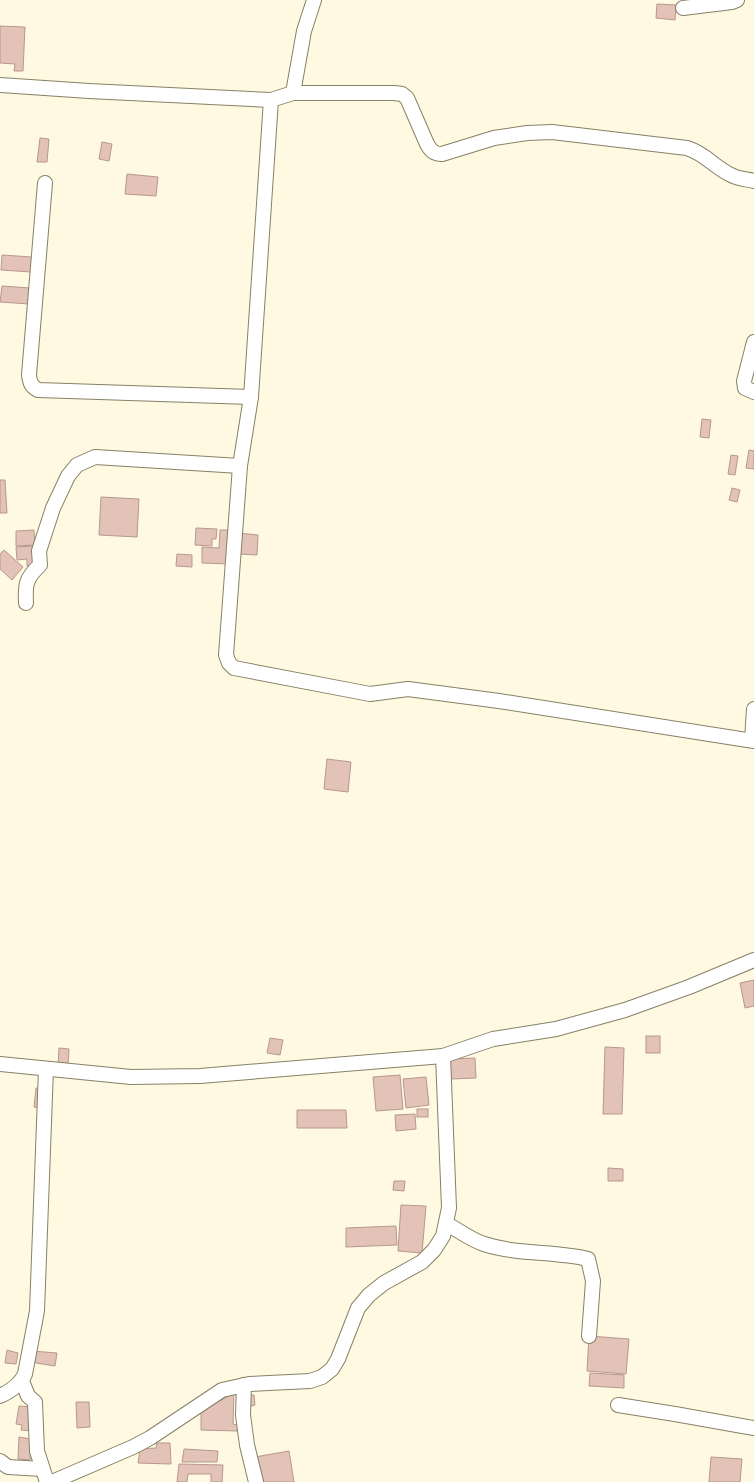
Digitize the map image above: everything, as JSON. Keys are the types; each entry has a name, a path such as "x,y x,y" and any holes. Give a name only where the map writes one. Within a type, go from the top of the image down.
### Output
{"street":[{"path":"293,93 304,31 314,0"},
{"path":"683,8 734,1"},
{"path":"0,84 89,91 271,100 293,93 402,94 412,106 431,151 436,154 442,154 494,138 527,133 552,132 687,148 705,156 731,176 754,180"},
{"path":"271,100 252,397 240,466 226,655 229,663 234,668 370,694 408,689 499,700 753,741 754,709"},
{"path":"44,184 29,375 32,386 38,390 252,397"},
{"path":"754,342 744,381 745,388 754,392"},
{"path":"26,603 25,584 32,572 40,565 39,551 53,508 68,476 77,465 95,457 240,466"},
{"path":"0,1064 132,1077 200,1076 443,1056 493,1039 556,1029 625,1010 689,987 754,960"},
{"path":"52,1482 150,1438 222,1390 244,1385 310,1381 322,1377 332,1369 338,1359 358,1308 369,1295 384,1283 422,1262 434,1250 443,1236 449,1208 443,1056"},
{"path":"0,1396 9,1392 22,1381 27,1366 36,1311 46,1069"},
{"path":"447,1224 483,1244 517,1251 569,1254 588,1259 593,1281 589,1336"},
{"path":"22,1381 28,1396 35,1402 37,1451 45,1475"},
{"path":"244,1385 243,1415 247,1445 256,1482"},
{"path":"618,1405 754,1428"},
{"path":"0,1461 8,1467 45,1475"},
{"path":"75,1472 87,1482"}],"building":[{"path":"657,4 676,5 675,20 656,18"},
{"path":"0,26 25,27 23,71 14,71 15,64 0,63"},
{"path":"40,138 49,139 47,162 37,162"},
{"path":"102,142 112,144 109,161 99,159"},
{"path":"127,174 158,177 156,196 125,194"},
{"path":"2,255 32,257 31,272 1,270"},
{"path":"2,286 30,288 29,304 0,302"},
{"path":"702,419 711,420 709,438 700,437"},
{"path":"749,450 754,451 754,469 746,468"},
{"path":"731,455 738,456 735,475 728,474"},
{"path":"0,480 5,480 7,513 0,513"},
{"path":"732,488 740,490 737,502 729,500"},
{"path":"101,497 139,499 137,537 99,535"},
{"path":"196,528 217,529 216,539 212,539 212,546 195,545"},
{"path":"34,530 35,545 16,546 16,531"},
{"path":"220,530 230,530 229,564 202,563 202,547 219,548"},
{"path":"238,533 258,535 257,555 237,554"},
{"path":"36,546 37,565 27,566 27,559 17,560 16,547"},
{"path":"4,550 23,567 12,580 0,569 0,554"},
{"path":"177,554 192,555 192,567 176,566"},
{"path":"327,759 351,762 348,792 324,789"},
{"path":"754,980 754,1006 745,1008 740,983"},
{"path":"646,1036 660,1036 660,1053 646,1053"},
{"path":"270,1038 283,1040 280,1055 267,1053"},
{"path":"605,1047 624,1048 622,1114 603,1114"},
{"path":"59,1048 69,1049 68,1067 58,1067"},
{"path":"475,1058 476,1078 451,1079 450,1059"},
{"path":"400,1075 403,1109 376,1111 373,1077"},
{"path":"426,1077 429,1105 406,1108 403,1079"},
{"path":"36,1088 41,1088 39,1108 34,1107"},
{"path":"417,1109 428,1109 428,1117 417,1117"},
{"path":"297,1110 346,1110 347,1128 297,1128"},
{"path":"415,1114 416,1129 396,1131 395,1115"},
{"path":"608,1168 623,1169 623,1181 608,1181"},
{"path":"394,1181 405,1181 404,1191 393,1190"},
{"path":"401,1205 426,1206 422,1253 398,1251"},
{"path":"396,1226 397,1245 346,1247 346,1228"},
{"path":"589,1336 629,1339 626,1374 587,1371"},
{"path":"7,1350 18,1353 16,1364 5,1363"},
{"path":"32,1351 57,1353 55,1366 30,1362"},
{"path":"590,1373 624,1375 624,1388 589,1386"},
{"path":"234,1393 233,1424 238,1425 237,1431 201,1430 201,1411"},
{"path":"247,1395 254,1395 255,1405 248,1407"},
{"path":"76,1402 89,1402 90,1427 77,1428"},
{"path":"19,1406 32,1407 33,1431 21,1430 22,1425 16,1424"},
{"path":"19,1437 31,1439 30,1460 18,1459"},
{"path":"157,1443 170,1443 171,1464 138,1463 140,1449 156,1448"},
{"path":"184,1449 218,1451 217,1462 182,1462"},
{"path":"289,1451 294,1482 261,1482 255,1457"},
{"path":"711,1457 742,1459 740,1482 709,1482"},
{"path":"179,1464 223,1465 222,1482 211,1482 211,1474 188,1474 187,1482 177,1482"}]}
